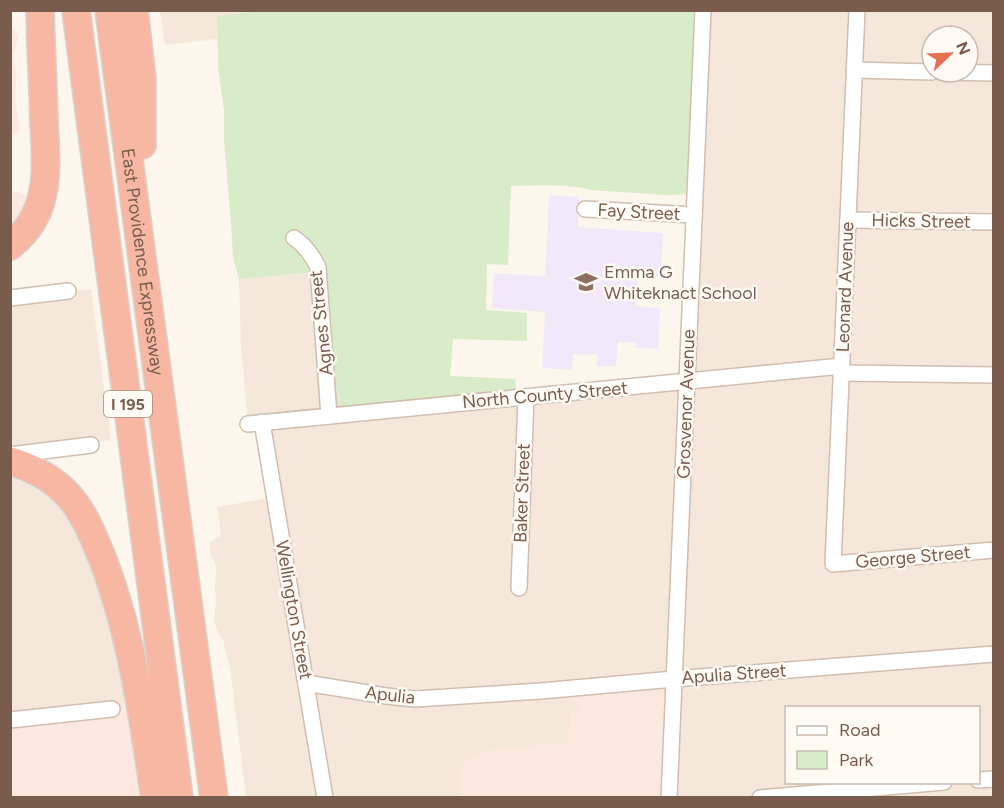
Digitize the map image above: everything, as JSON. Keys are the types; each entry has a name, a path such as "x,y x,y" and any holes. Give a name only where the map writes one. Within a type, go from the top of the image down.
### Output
{"highway":[{"path":"10,246 27,229 33,219 45,185 40,10"},
{"name":"East Providence Expressway","path":"76,10 179,798"},
{"name":"East Providence Expressway","path":"110,10 214,798"},
{"path":"134,10 142,80 142,254"},
{"path":"10,461 30,467 61,487 76,505 95,540 110,580 132,657 155,798"}],"street":[{"name":"Grosvenor Avenue","path":"669,798 703,10"},
{"name":"Leonard Avenue","path":"833,564 857,10"},
{"path":"854,70 920,72"},
{"name":"Fay Street","path":"585,209 694,215"},
{"name":"Hicks Street","path":"848,220 993,222"},
{"name":"Agnes Street","path":"294,238 313,256 318,267 329,416"},
{"path":"10,298 68,291"},
{"name":"North County Street","path":"255,423 687,382 842,370 993,375"},
{"name":"Baker Street","path":"519,588 526,398"},
{"name":"Wellington Street","path":"255,423 306,683 325,798"},
{"path":"10,455 91,445"},
{"name":"George Street","path":"833,564 993,550"},
{"name":"Apulia Street","path":"475,695 993,654"},
{"name":"Apulia","path":"306,683 415,699 475,695"},
{"path":"10,720 112,709"},
{"path":"760,798 932,784"}],"shaded area":[{"path":"11,10 12,25 18,38 13,59 17,77 15,96 20,130 11,137"},
{"path":"268,10 217,16 217,39 165,45 160,11"},
{"path":"701,11 993,11 993,797 664,797 669,679 550,699 571,699 577,701 582,708 571,712 567,745 541,745 513,749 507,747 489,752 459,790 463,797 246,797 230,668 223,640 214,622 216,566 210,553 210,542 221,536 217,507 274,497 262,423 248,424 241,347 239,279 318,272 324,415 684,381"},
{"path":"11,192 18,192 25,196 35,207 11,239"},
{"path":"549,195 579,197 578,227 663,233 661,277 638,276 636,306 660,308 658,349 636,348 636,343 618,342 616,367 597,366 597,355 573,354 572,370 542,368 545,312 492,308 494,273 545,276"},
{"path":"91,289 111,440 11,454 10,299"},
{"path":"11,465 79,518 134,706 11,719"},
{"path":"667,678 664,797 463,797 459,790 459,772 463,764 482,751 489,752 508,747 513,749 541,745 567,745 571,712 582,707 572,699 547,697"},
{"path":"123,702 134,706 144,797 11,797 10,719"}],"green space":[{"path":"268,10 701,11 695,194 668,195 561,186 511,186 508,265 487,264 486,310 527,313 527,341 453,339 450,376 515,379 517,398 328,416 318,272 239,279 233,258 224,141 224,110 218,67 217,16"}],"place":[{"name":"Emma G Whiteknact School","path":"586,282"}]}
